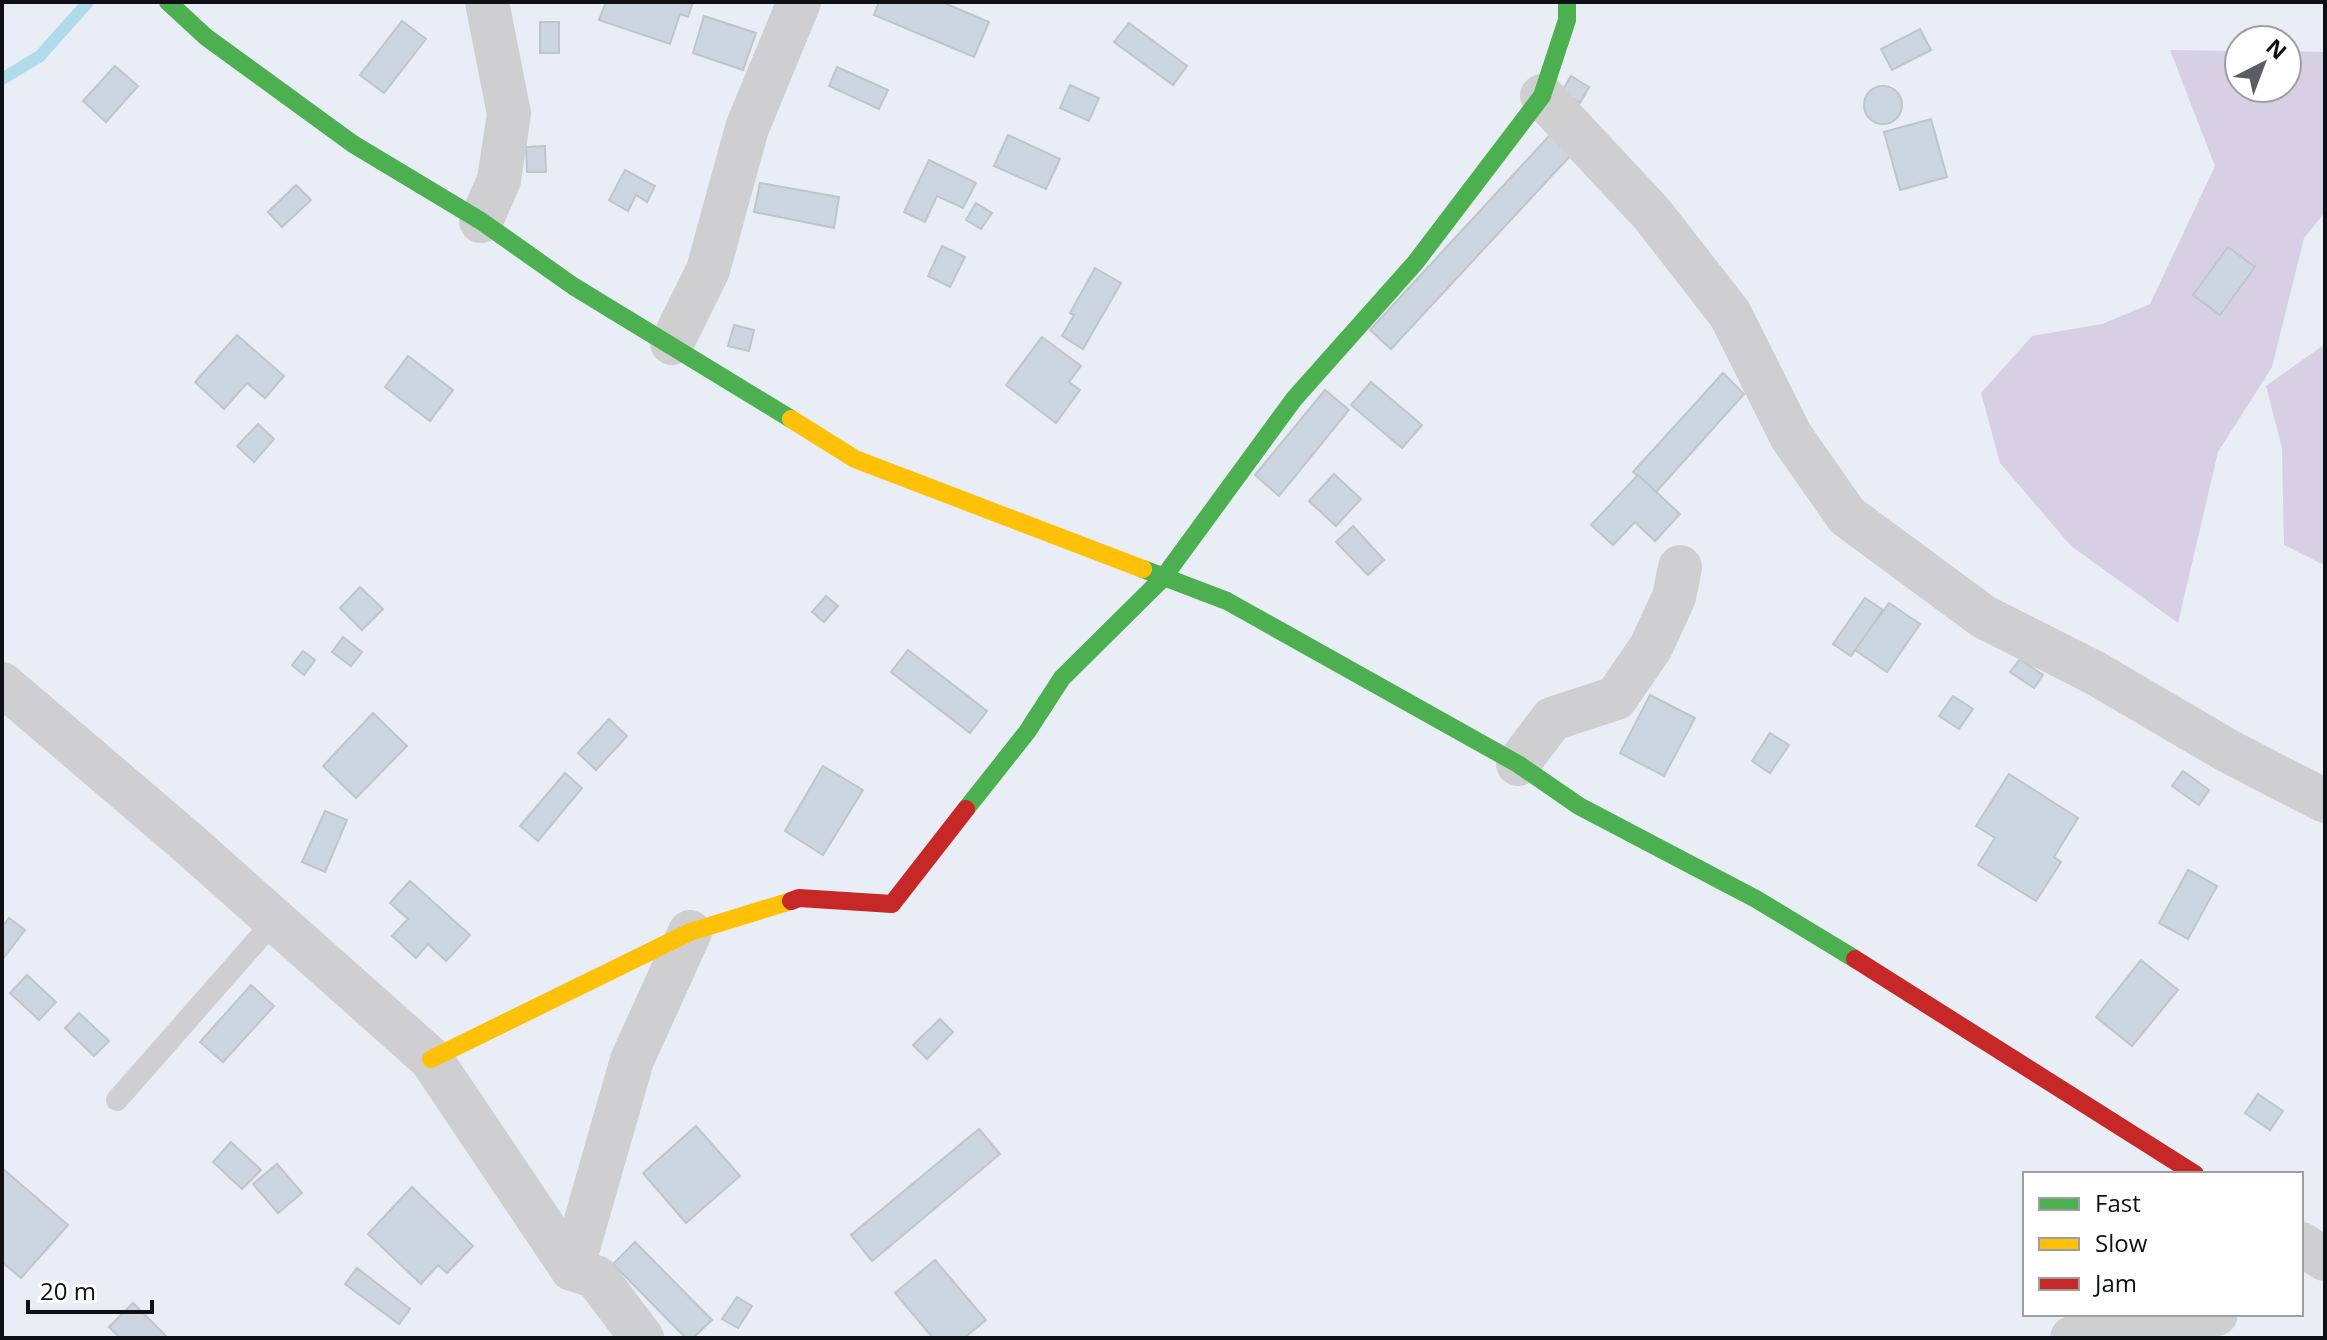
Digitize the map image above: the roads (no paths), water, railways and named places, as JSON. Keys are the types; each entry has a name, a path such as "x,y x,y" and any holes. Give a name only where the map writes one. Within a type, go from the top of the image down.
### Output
{"street":[{"path":"168,2 206,37 353,144 481,221 573,286 672,343 855,459 1227,601 1518,764 1579,806 1756,899 1957,1021 2192,1172"},
{"path":"481,221 499,180 509,114 487,2"},
{"path":"672,343 708,270 747,128 799,2"},
{"path":"431,1059 690,932 799,898 892,904 1027,732 1062,678 1163,578 1294,399 1415,263 1542,96 1567,20 1567,2"},
{"path":"1542,96 1652,214 1730,314 1791,436 1847,516 1984,617 2095,673 2228,751 2325,801"},
{"path":"1518,764 1552,719 1616,698 1651,647 1674,597 1680,567"},
{"path":"2,684 431,1059 572,1269 596,1277 642,1338"},
{"path":"572,1269 632,1060 690,932"},
{"path":"2072,1338 2204,1316"}],"lane":[{"path":"117,1100 275,920"}],"waterway":[{"path":"2,79 40,56 88,2"}]}
